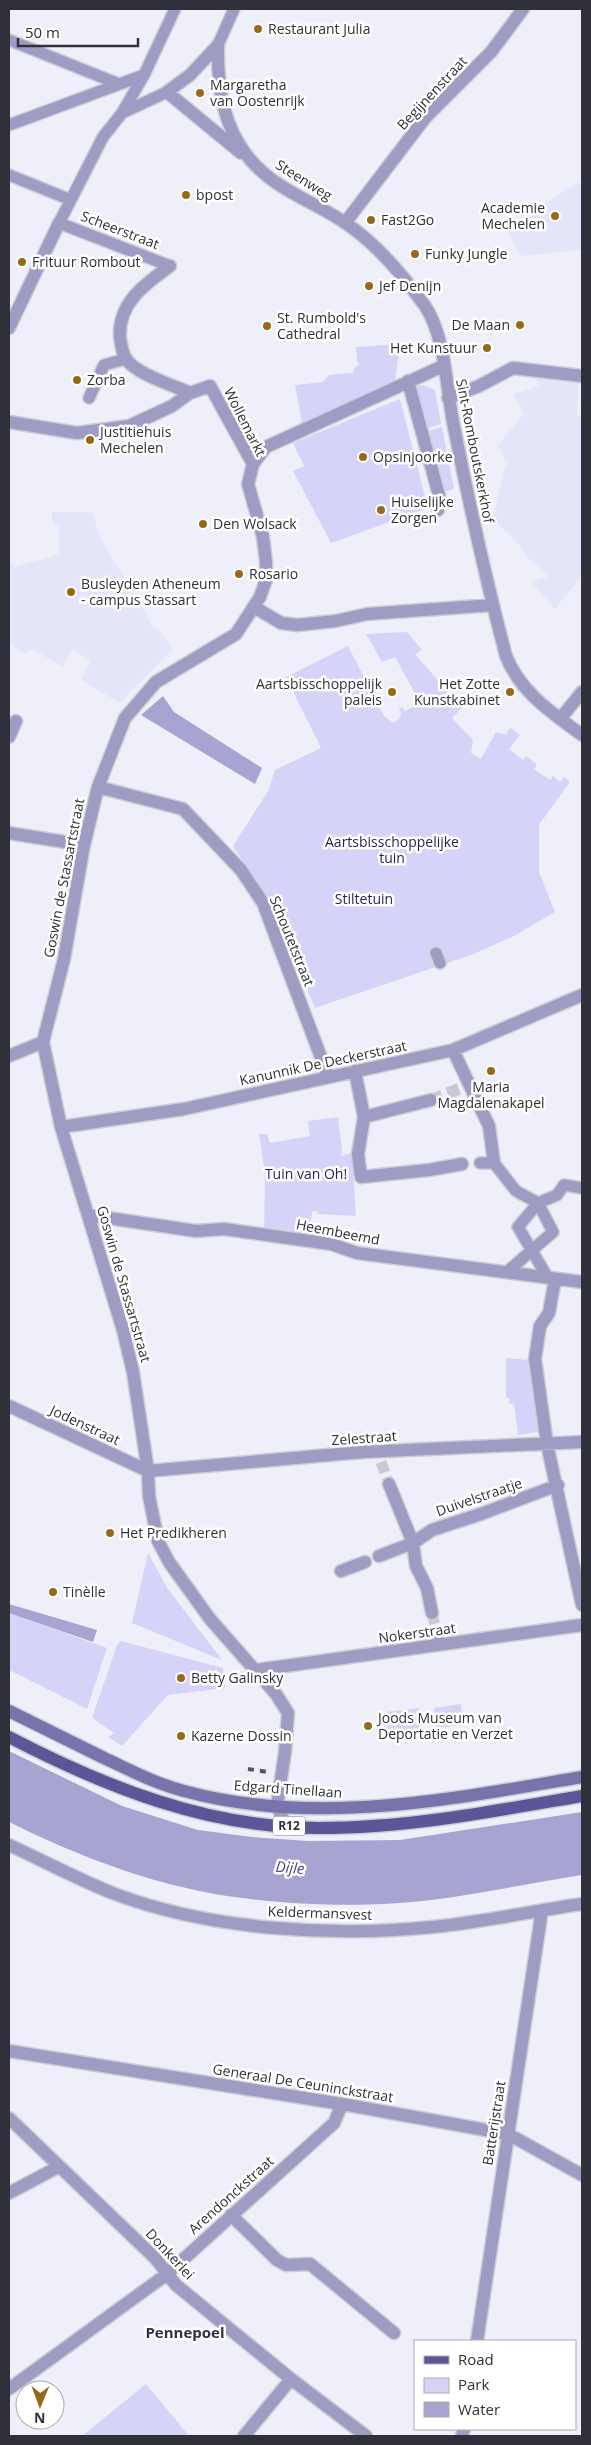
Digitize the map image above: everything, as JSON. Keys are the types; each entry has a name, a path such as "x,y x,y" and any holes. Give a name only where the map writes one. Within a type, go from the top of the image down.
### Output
{"main road":[{"name":"Edgard Tinellaan","path":"9,1711 151,1780 184,1791 218,1799 277,1806 338,1809 379,1808 582,1778"},
{"name":"R12","path":"9,1737 90,1776 141,1797 228,1818 286,1826 318,1828 414,1823 582,1796"}],"street":[{"path":"9,328 59,223 103,137 122,113 144,75 175,9"},
{"name":"Steenweg","path":"167,92 190,75 218,45 234,9"},
{"name":"Begijnenstraat","path":"345,223 426,118 491,52 523,9"},
{"path":"9,40 119,84"},
{"name":"Steenweg","path":"218,45 217,78 224,115 235,138 254,164 277,183 345,223 400,272 426,308 436,330 443,366"},
{"path":"9,124 144,75"},
{"path":"122,113 167,92 254,164"},
{"path":"9,175 71,200"},
{"name":"Scheerstraat","path":"59,223 170,266"},
{"path":"170,266 146,283 124,309 120,329 121,347 126,359 148,375 190,393"},
{"path":"89,398 104,364 126,359"},
{"name":"Sint-Romboutskerkhof","path":"253,464 266,447 443,366 448,398 493,605 510,667 529,693 582,735"},
{"path":"448,398 479,386 513,368 582,376"},
{"path":"408,381 440,499 438,510"},
{"name":"Wollemarkt","path":"125,718 156,682 236,634 254,607 266,580 263,537 248,484 253,464 210,386 190,393"},
{"path":"9,422 77,433 128,426 172,406 190,393"},
{"path":"254,607 282,623 297,625 336,621 367,614 493,605"},
{"path":"560,719 582,692"},
{"name":"Goswin de Stassartstraat","path":"125,718 98,787 84,845 64,960 43,1042 61,1127 133,1372 148,1471 149,1496 158,1541 169,1562 210,1619 276,1694 288,1713 286,1752 277,1806"},
{"path":"9,737 12,720"},
{"name":"Schoutetstraat","path":"98,787 184,809 241,870 263,903 328,1076"},
{"path":"9,833 84,845"},
{"name":"Kanunnik De Deckerstraat","path":"61,1127 184,1109 453,1050 582,995"},
{"path":"9,1056 43,1042"},
{"path":"453,1050 489,1126 494,1163 516,1191 538,1203 552,1232 507,1272"},
{"path":"355,1071 364,1117 358,1154 361,1177 429,1170 462,1164"},
{"path":"364,1117 431,1100"},
{"path":"480,1163 494,1163"},
{"path":"582,1188 564,1185 557,1195 538,1203 518,1227 531,1251 551,1279 549,1313 540,1326 535,1359 548,1444 582,1605"},
{"name":"Heembeemd","path":"88,1215 196,1231 224,1229 331,1244 358,1253 582,1282"},
{"name":"Jodenstraat","path":"9,1406 148,1471"},
{"name":"Zelestraat","path":"148,1471 582,1442"},
{"path":"389,1484 412,1543 416,1566 427,1588 432,1613"},
{"name":"Duivelstraatje","path":"379,1556 412,1543 432,1530 558,1485"},
{"path":"341,1571 365,1562"},
{"name":"Nokerstraat","path":"256,1670 438,1640 582,1626"},
{"path":"277,1806 286,1826"},
{"name":"Keldermansvest","path":"9,1845 115,1894 196,1916 291,1930 363,1931 434,1927 582,1904"},
{"name":"Batterijstraat","path":"477,2340 542,1910"},
{"name":"Generaal De Ceuninckstraat","path":"9,2051 342,2104 508,2134 582,2174"},
{"name":"Arendonckstraat","path":"9,2389 167,2274 334,2123 342,2104"},
{"name":"Donkerlei","path":"9,2118 156,2259 176,2285 291,2379 366,2436"},
{"path":"9,2193 58,2167"},
{"path":"231,2215 277,2260 286,2265 310,2264 394,2333"},
{"path":"244,2436 291,2379"}],"shaded area":[{"name":"Academie Mechelen","path":"578,182 582,188 582,250 522,256 506,230"},
{"path":"535,377 579,380 577,415 582,415 582,576 555,609 532,583 541,578 545,579 548,575 528,558 515,540 493,519 504,469 509,463 506,462 498,445 524,414 513,394 540,386"},
{"name":"Busleyden Atheneum - campus Stassart","path":"51,512 92,512 100,537 154,629 157,627 173,649 120,703 81,680 91,660 72,650 63,667 32,649 25,654 9,643 9,562 15,567 59,554 59,527 53,523"}],"green space":[{"path":"400,344 395,382 302,424 295,385 323,382 329,375 353,373 354,368 360,364 357,361 356,347"},
{"path":"423,385 435,390 441,424 428,428 416,386"},
{"path":"400,399 428,508 331,543 293,471 304,466 293,443"},
{"path":"442,427 454,489 445,492 428,431"},
{"name":"Aartsbisschoppelijke tuin","path":"407,632 422,650 415,654 462,708 452,718 473,740 471,753 481,759 496,732 506,735 510,727 520,735 509,749 523,760 526,756 537,764 534,769 550,780 553,776 560,782 564,777 570,782 539,825 539,872 555,912 514,936 471,955 315,1008 272,906 233,846 268,791 275,770 321,748 286,677 348,646 384,716 393,723 399,719 401,714 399,709 402,707 405,711 419,704 418,699 395,657 382,662 366,634"},
{"name":"Tuin van Oh!","path":"338,1117 341,1156 352,1153 356,1216 318,1214 317,1211 312,1211 309,1228 312,1228 312,1236 264,1229 265,1173 259,1134 267,1134 270,1143 310,1136 308,1121"},
{"path":"506,1358 529,1360 539,1432 518,1435 514,1403 509,1404 509,1398 506,1398"},
{"path":"148,1553 168,1589 222,1660 132,1623"},
{"path":"9,1613 107,1648 87,1709 9,1670"},
{"path":"121,1641 223,1668 225,1688 168,1695 122,1746 108,1737 114,1733 92,1718 117,1645"},
{"path":"461,1704 463,1725 436,1728 434,1708"},
{"path":"419,1708 421,1730 389,1734 386,1712"},
{"path":"146,2384 189,2436 82,2436"}],"water":[{"path":"163,696 174,712 262,768 255,784 141,715"},
{"path":"9,1604 97,1630 93,1642 9,1613"},
{"name":"Dijle","path":"9,1751 122,1806 198,1830 252,1837 308,1841 400,1840 582,1812 582,1875 434,1900 384,1904 309,1904 256,1900 205,1892 160,1882 116,1868 72,1851 9,1822"}],"tunnel":[{"path":"431,1100 471,1084"},
{"path":"381,1462 389,1484"},
{"path":"432,1613 437,1634"}],"railway":[{"path":"248,1769 268,1772"}],"place":[{"name":"Restaurant Julia","path":"258,29"},
{"name":"Margaretha van Oostenrijk","path":"200,93"},
{"name":"bpost","path":"186,195"},
{"name":"Academie Mechelen","path":"555,216"},
{"name":"Fast2Go","path":"371,220"},
{"name":"Funky Jungle","path":"415,254"},
{"name":"Frituur Rombout","path":"22,262"},
{"name":"Jef Denijn","path":"369,286"},
{"name":"De Maan","path":"520,325"},
{"name":"St. Rumbold's Cathedral","path":"267,326"},
{"name":"Het Kunstuur","path":"487,348"},
{"name":"Zorba","path":"77,380"},
{"name":"Justitiehuis Mechelen","path":"90,440"},
{"name":"Opsinjoorke","path":"363,457"},
{"name":"Huiselijke Zorgen","path":"381,510"},
{"name":"Den Wolsack","path":"203,524"},
{"name":"Rosario","path":"239,574"},
{"name":"Busleyden Atheneum - campus Stassart","path":"71,592"},
{"name":"Aartsbisschoppelijk paleis","path":"392,692"},
{"name":"Het Zotte Kunstkabinet","path":"510,692"},
{"name":"Maria Magdalenakapel","path":"491,1071"},
{"name":"Het Predikheren","path":"110,1533"},
{"name":"Tinèlle","path":"53,1592"},
{"name":"Betty Galinsky","path":"181,1678"},
{"name":"Joods Museum van Deportatie en Verzet","path":"368,1726"},
{"name":"Kazerne Dossin","path":"181,1736"}],"district":[{"name":"Pennepoel","path":"185,2333"}],"park label":[{"name":"Stiltetuin","path":"364,899"}]}
